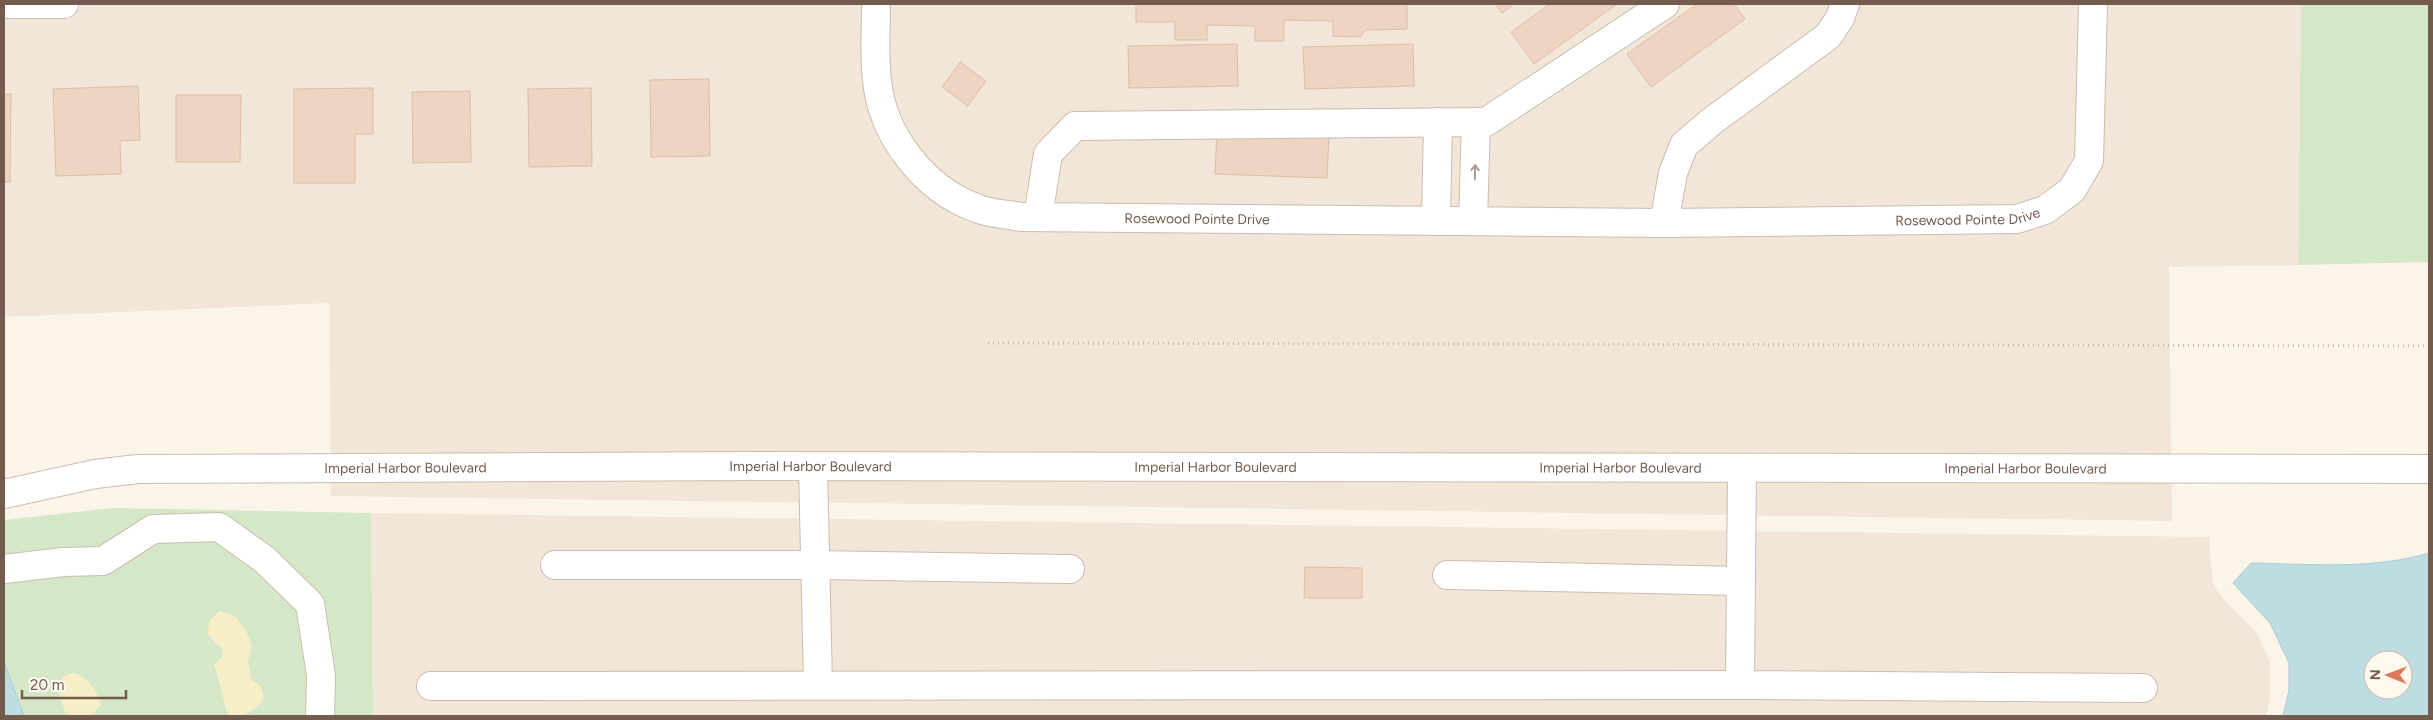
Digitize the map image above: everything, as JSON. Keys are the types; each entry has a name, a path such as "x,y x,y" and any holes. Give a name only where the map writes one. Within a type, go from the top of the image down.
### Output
{"street":[{"path":"4,4 64,4"},
{"name":"Rosewood Pointe Drive","path":"876,4 877,80 884,116 908,158 940,190 977,209 1021,217 1664,223 2017,219 2045,210 2072,190 2089,161 2092,4"},
{"path":"1038,217 1048,154 1075,126 1486,122 1665,4"},
{"path":"1664,223 1673,173 1684,145 1712,121 1828,36 1840,18 1845,4"},
{"path":"1436,220 1438,122"},
{"path":"1473,221 1476,122"},
{"path":"813,466 818,685"},
{"name":"Imperial Harbor Boulevard","path":"4,494 95,474 138,469 813,466 2429,469"},
{"path":"1740,685 1742,468"},
{"path":"4,569 63,562 103,561 153,529 219,527 265,560 310,604 321,675 320,716"},
{"path":"554,565 815,565 1070,569"},
{"path":"1447,575 1741,581"},
{"path":"431,686 1740,685 2143,688"}],"path":[{"path":"988,344 2429,346"}],"shaded area":[{"path":"4,4 2301,4 2298,265 2169,267 2172,521 331,496 329,303 4,317"},
{"path":"371,513 2210,537 2213,585 2225,601 2257,633 2270,662 2270,697 2266,716 373,716"}],"green space":[{"path":"2301,4 2429,4 2429,262 2298,265"},
{"path":"113,508 371,513 373,716 4,716 4,520"}],"sand":[{"path":"220,611 235,616 246,631 252,645 248,662 251,679 261,687 264,699 253,710 239,716 228,716 214,664 222,657 223,649 207,633 210,620"},
{"path":"75,673 88,682 95,690 99,699 101,705 90,716 72,716 65,712 57,686 64,676"}],"water":[{"path":"2429,553 2429,716 2283,716 2289,690 2289,663 2270,623 2233,583 2251,563 2341,565 2385,562"},
{"path":"4,662 24,716 4,716"}],"building":[{"path":"1136,4 1407,4 1407,29 1366,30 1360,37 1333,36 1333,21 1284,20 1284,41 1255,41 1255,26 1207,25 1207,40 1175,40 1175,22 1136,22"},
{"path":"1495,4 1514,4 1502,13"},
{"path":"1550,4 1617,4 1534,64 1511,32"},
{"path":"1697,4 1734,4 1745,19 1651,87 1627,54"},
{"path":"1237,44 1238,86 1129,88 1128,46"},
{"path":"1413,44 1414,86 1305,89 1303,47"},
{"path":"960,62 986,81 968,106 942,87"},
{"path":"709,79 710,156 651,157 650,80"},
{"path":"138,86 140,140 120,141 121,174 56,176 53,89"},
{"path":"373,88 373,134 355,134 355,183 294,183 294,89"},
{"path":"591,88 592,166 529,167 528,89"},
{"path":"470,91 471,162 413,163 412,92"},
{"path":"4,94 11,94 10,182 4,182"},
{"path":"176,95 241,95 240,162 176,162"},
{"path":"1217,129 1329,133 1327,178 1215,174"},
{"path":"1305,567 1362,568 1362,598 1304,598"}]}
